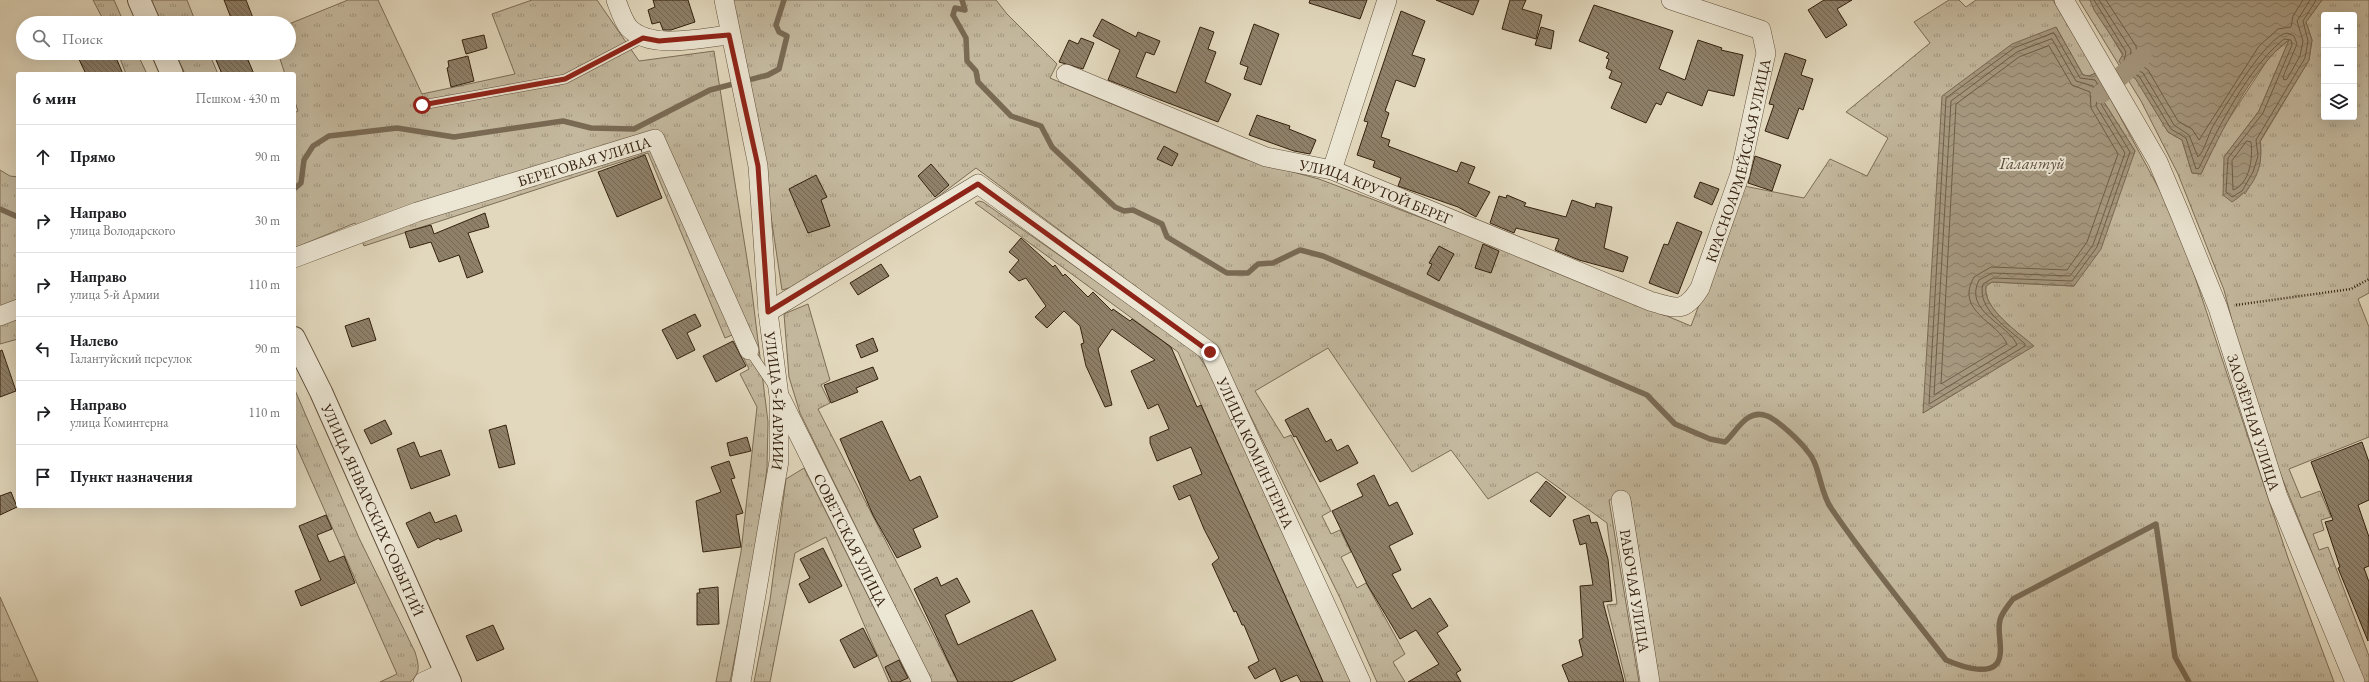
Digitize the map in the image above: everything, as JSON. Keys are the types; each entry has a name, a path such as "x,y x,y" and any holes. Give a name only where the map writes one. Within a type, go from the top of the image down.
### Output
{"street":[{"path":"139,0 146,16"},
{"path":"616,0 628,27 643,38 659,41 729,35"},
{"name":"УЛИЦА 5-Й АРМИИ","path":"724,0 729,35 758,166 768,312 780,396 779,461 741,682"},
{"path":"1332,170 1387,0"},
{"name":"КРАСНОАРМЕЙСКАЯ УЛИЦА","path":"1671,0 1761,30 1766,53 1740,174 1700,288 1693,298 1684,306"},
{"name":"ЗАОЗЁРНАЯ УЛИЦА","path":"2066,3 2158,162 2218,308 2278,497 2355,682"},
{"path":"166,60 171,72"},
{"name":"УЛИЦА КРУТОЙ БЕРЕГ","path":"1066,74 1266,157 1332,170 1650,302 1677,308 1684,306"},
{"name":"БЕРЕГОВАЯ УЛИЦА","path":"296,257 417,212 654,139 749,350"},
{"name":"УЛИЦА КОМИНТЕРНА","path":"768,312 978,184 1210,352 1361,682"},
{"path":"0,316 16,310"},
{"name":"УЛИЦА ЯНВАРСКИХ СОБЫТИЙ","path":"296,342 321,392 448,677"},
{"name":"СОВЕТСКАЯ УЛИЦА","path":"780,396 922,682"},
{"name":"РАБОЧАЯ УЛИЦА","path":"1621,500 1650,682"},
{"path":"423,682 448,677"}],"lane":[{"path":"422,105 565,79 643,38"},
{"path":"749,350 780,396"}],"path":[{"path":"2218,308 2352,289 2369,279"}],"green space":[{"path":"93,0 114,0 121,16 101,16"},
{"path":"151,0 187,0 193,16 158,16"},
{"path":"348,0 378,0 422,94 515,74 492,14 532,0 597,0 639,61 714,51 751,284 768,422 767,468 756,550 730,682 716,682 741,552 757,407 740,374 749,369 732,335 725,338 648,153 364,246 355,223 296,247 296,112 298,111 296,105 296,72 284,72 280,60 296,60 296,21"},
{"path":"730,0 996,0 1007,14 1057,64 1050,78 1241,158 1319,179 1525,257 1691,326 1744,186 1804,198 1830,159 1867,176 1888,138 1846,112 1930,43 1914,22 1949,0 1959,0 1966,7 1976,0 2053,0 2096,73 2089,76 2083,75 2056,27 1923,413 2033,346 2010,327 1995,311 1986,294 1986,286 1992,282 2074,286 2135,151 2104,102 2110,98 2172,213 2190,262 2288,558 2334,682 1659,682 1630,497 1609,500 1639,682 1626,682 1607,605 1617,604 1607,523 1537,472 1488,499 1451,450 1412,472 1328,348 1255,391 1284,438 1291,435 1331,511 1322,516 1331,534 1340,530 1351,552 1341,557 1357,588 1366,583 1405,654 1393,662 1405,682 1377,682 1340,598 1220,354 1198,333 976,168 903,223 813,281 782,290 766,183"},
{"path":"2079,0 2090,0 2168,132 2182,140 2192,173 2201,174 2221,131 2270,56 2289,40 2259,111 2224,157 2245,194 2258,169 2261,149 2260,142 2309,60 2312,40 2306,22 2322,0 2369,0 2369,293 2358,299 2369,327 2369,437 2289,469 2301,498 2320,491 2331,517 2321,520 2324,530 2313,534 2319,550 2328,547 2369,656 2369,682 2364,682 2278,468 2237,340 2224,290 2178,174 2141,101"},
{"path":"121,60 140,60 146,72 125,72"},
{"path":"178,60 212,60 217,72 184,72"},
{"path":"0,170 10,176 16,177 16,302 0,308"},
{"path":"979,201 983,202 1172,334 1188,342 1201,359 1244,431 1363,682 1323,682 1178,352 975,203"},
{"path":"808,304 830,380 821,385 830,403 818,409 958,682 932,682 800,413 789,377 784,314"},
{"path":"16,318 16,340 0,344 0,324"},
{"path":"296,393 359,538 415,652 418,668 414,679 410,682 380,682 397,674 296,446"},
{"path":"804,468 911,682 889,682 826,537 795,553 770,682 754,682 770,600 786,479"},
{"path":"0,597 38,682 1,682"}],"water":[{"path":"2090,0 2322,0 2306,22 2312,40 2309,60 2260,141 2261,151 2259,168 2252,184 2232,202 2223,195 2224,157 2259,111 2289,40 2276,51 2251,83 2217,140 2201,174 2192,173 2182,140 2168,132 2135,78 2128,76 2119,61 2123,54 2094,10"},
{"name":"Галантуй","path":"2056,27 2083,75 2089,76 2096,73 2110,98 2104,102 2135,151 2101,249 2074,286 1992,282 1986,286 1986,294 1995,311 2002,319 2034,346 1923,413 1942,96 2012,44"}],"building":[{"path":"224,0 246,0 252,16 230,16"},
{"path":"653,0 688,0 695,22 671,30 663,30 660,22 652,24 648,10 655,7"},
{"path":"1310,0 1367,0 1360,19 1309,3"},
{"path":"1436,0 1479,0 1473,15"},
{"path":"1510,0 1526,0 1522,9 1542,15 1536,39 1502,29"},
{"path":"1824,0 1852,0 1837,9 1847,25 1826,38 1808,10"},
{"path":"1594,5 1673,31 1659,69 1685,80 1698,40 1722,48 1721,50 1743,55 1734,96 1708,90 1702,106 1667,92 1661,105 1656,103 1646,123 1611,108 1622,83 1609,78 1612,71 1606,68 1609,59 1606,58 1609,53 1579,41"},
{"path":"1401,11 1425,21 1412,55 1425,59 1415,87 1396,80 1385,111 1389,113 1381,137 1390,140 1388,146 1457,172 1461,162 1475,167 1468,183 1490,192 1476,217 1458,207 1398,186 1401,178 1373,167 1375,161 1357,155 1368,122 1364,121"},
{"path":"1102,19 1136,37 1138,32 1160,41 1154,55 1146,52 1136,77 1176,93 1200,27 1214,32 1208,49 1216,52 1205,82 1231,94 1218,122 1108,80 1120,50 1093,36"},
{"path":"1254,24 1279,34 1261,85 1244,79 1248,67 1240,64"},
{"path":"1541,27 1554,31 1551,49 1535,45"},
{"path":"484,35 487,48 466,54 462,40"},
{"path":"1081,38 1094,43 1083,69 1059,62 1069,40 1078,44"},
{"path":"1785,53 1806,60 1801,75 1813,79 1803,110 1799,108 1788,139 1765,131 1774,105 1769,104"},
{"path":"468,56 474,81 451,87 447,68 449,67 448,61"},
{"path":"79,60 117,60 122,72 85,72"},
{"path":"216,60 248,60 253,72 221,72"},
{"path":"1257,115 1290,126 1289,129 1316,140 1310,154 1294,151 1249,135"},
{"path":"1164,146 1178,154 1172,166 1157,159"},
{"path":"645,155 662,198 617,217 598,172"},
{"path":"1755,156 1781,165 1772,191 1748,183"},
{"path":"931,164 949,185 935,197 918,176"},
{"path":"816,175 827,197 821,200 830,226 808,233 789,189"},
{"path":"1700,182 1719,189 1712,205 1694,197"},
{"path":"1507,195 1526,203 1524,206 1566,217 1572,200 1595,208 1596,203 1612,207 1604,248 1628,257 1623,272 1579,260 1555,250 1559,239 1516,228 1514,233 1490,223 1499,196 1506,198"},
{"path":"485,213 489,227 468,233 483,272 467,278 459,255 439,262 431,242 410,248 405,232 431,225 434,234"},
{"path":"1677,222 1702,232 1678,294 1649,283 1664,244 1668,245"},
{"path":"1021,238 1053,267 1055,265 1063,276 1065,274 1088,297 1093,292 1112,311 1113,309 1130,321 1132,319 1171,347 1197,407 1201,405 1323,682 1301,682 1297,675 1281,682 1275,668 1255,679 1248,667 1259,661 1244,625 1242,625 1236,611 1234,612 1212,564 1219,558 1204,529 1190,495 1179,500 1173,486 1202,474 1191,447 1157,461 1150,443 1150,437 1169,429 1158,404 1148,409 1131,371 1155,360 1112,329 1098,349 1112,405 1105,407 1086,366 1081,344 1084,343 1080,326 1064,311 1047,328 1035,317 1046,306 1026,278 1019,281 1009,272 1019,260 1009,252"},
{"path":"1483,244 1499,251 1491,273 1475,268"},
{"path":"1439,246 1454,254 1439,281 1427,274 1432,264 1429,263"},
{"path":"881,264 889,276 858,295 850,283"},
{"path":"695,314 701,326 687,333 695,350 677,359 662,330"},
{"path":"369,318 376,340 352,347 345,326"},
{"path":"873,338 878,351 861,358 856,345"},
{"path":"733,341 746,366 716,382 703,356"},
{"path":"2,350 16,391 0,397 0,351"},
{"path":"873,367 878,379 856,388 858,392 831,403 824,385"},
{"path":"1308,408 1326,442 1331,439 1337,451 1348,445 1358,463 1320,482 1296,436 1294,437 1285,420"},
{"path":"385,420 392,434 371,444 364,430"},
{"path":"882,421 910,481 920,476 938,517 913,529 921,547 897,558 873,515 840,439"},
{"path":"506,425 515,464 499,468 489,430"},
{"path":"747,437 751,451 730,456 727,443"},
{"path":"414,442 420,457 441,450 450,475 411,489 397,449"},
{"path":"2362,442 2369,462 2369,500 2358,505 2369,537 2369,566 2364,568 2369,582 2368,641 2338,568 2340,567 2325,522 2333,520 2311,462"},
{"path":"729,461 735,478 731,479 743,513 736,515 741,547 703,552 696,501 721,492 711,467"},
{"path":"1374,475 1389,506 1397,502 1413,534 1389,546 1401,570 1392,574 1412,609 1430,598 1448,626 1437,633 1461,670 1456,673 1461,682 1408,682 1439,664 1416,630 1400,639 1367,584 1332,511 1363,496 1357,484"},
{"path":"1546,481 1566,497 1550,517 1530,501"},
{"path":"11,492 16,507 0,515 0,496"},
{"path":"430,512 435,523 456,515 462,531 440,540 439,538 418,548 406,523"},
{"path":"326,515 332,529 317,535 329,562 344,556 355,583 301,606 295,591 321,580 299,526"},
{"path":"1589,515 1591,523 1597,522 1608,559 1612,601 1603,602 1624,682 1569,682 1562,665 1583,656 1579,640 1583,638 1580,586 1593,585 1586,543 1580,545 1573,520"},
{"path":"823,548 842,586 809,603 799,584 810,578 800,559"},
{"path":"937,577 941,586 957,578 970,602 945,615 958,645 1032,610 1056,660 1011,682 958,682 914,589"},
{"path":"718,587 719,624 697,625 697,593 700,593 699,589"},
{"path":"493,625 504,649 477,661 466,636"},
{"path":"863,628 877,656 854,668 840,640"},
{"path":"899,660 908,678 899,682 892,682 885,667"}],"waterway":[{"path":"296,187 301,183 304,160 313,146 329,136 397,128 454,137 563,121 591,128 634,129 710,90 768,75 779,69 787,36 779,32 776,25 784,0"},
{"path":"962,0 965,10 955,8 953,15 966,38 967,61 976,71 978,82 1011,116 1041,126 1052,147 1115,207 1124,211 1133,210 1162,224 1167,237 1227,273 1248,273 1258,264 1273,263 1300,250 1323,256 1647,395 1675,424 1710,439 1725,442 1743,422 1754,415 1760,414 1772,418 1795,437 1805,448 1818,471 1827,502 1873,566 1946,660 1968,668 1985,669 1992,667 1997,663 2000,655 2000,620 2013,599 2156,524 2175,657 2189,682"},
{"path":"2101,94 2143,56"},
{"path":"0,209 16,216"}],"route":[{"path":"422,105 565,79 643,38 659,41 729,35 758,166 768,312 978,184 1210,352"}]}
